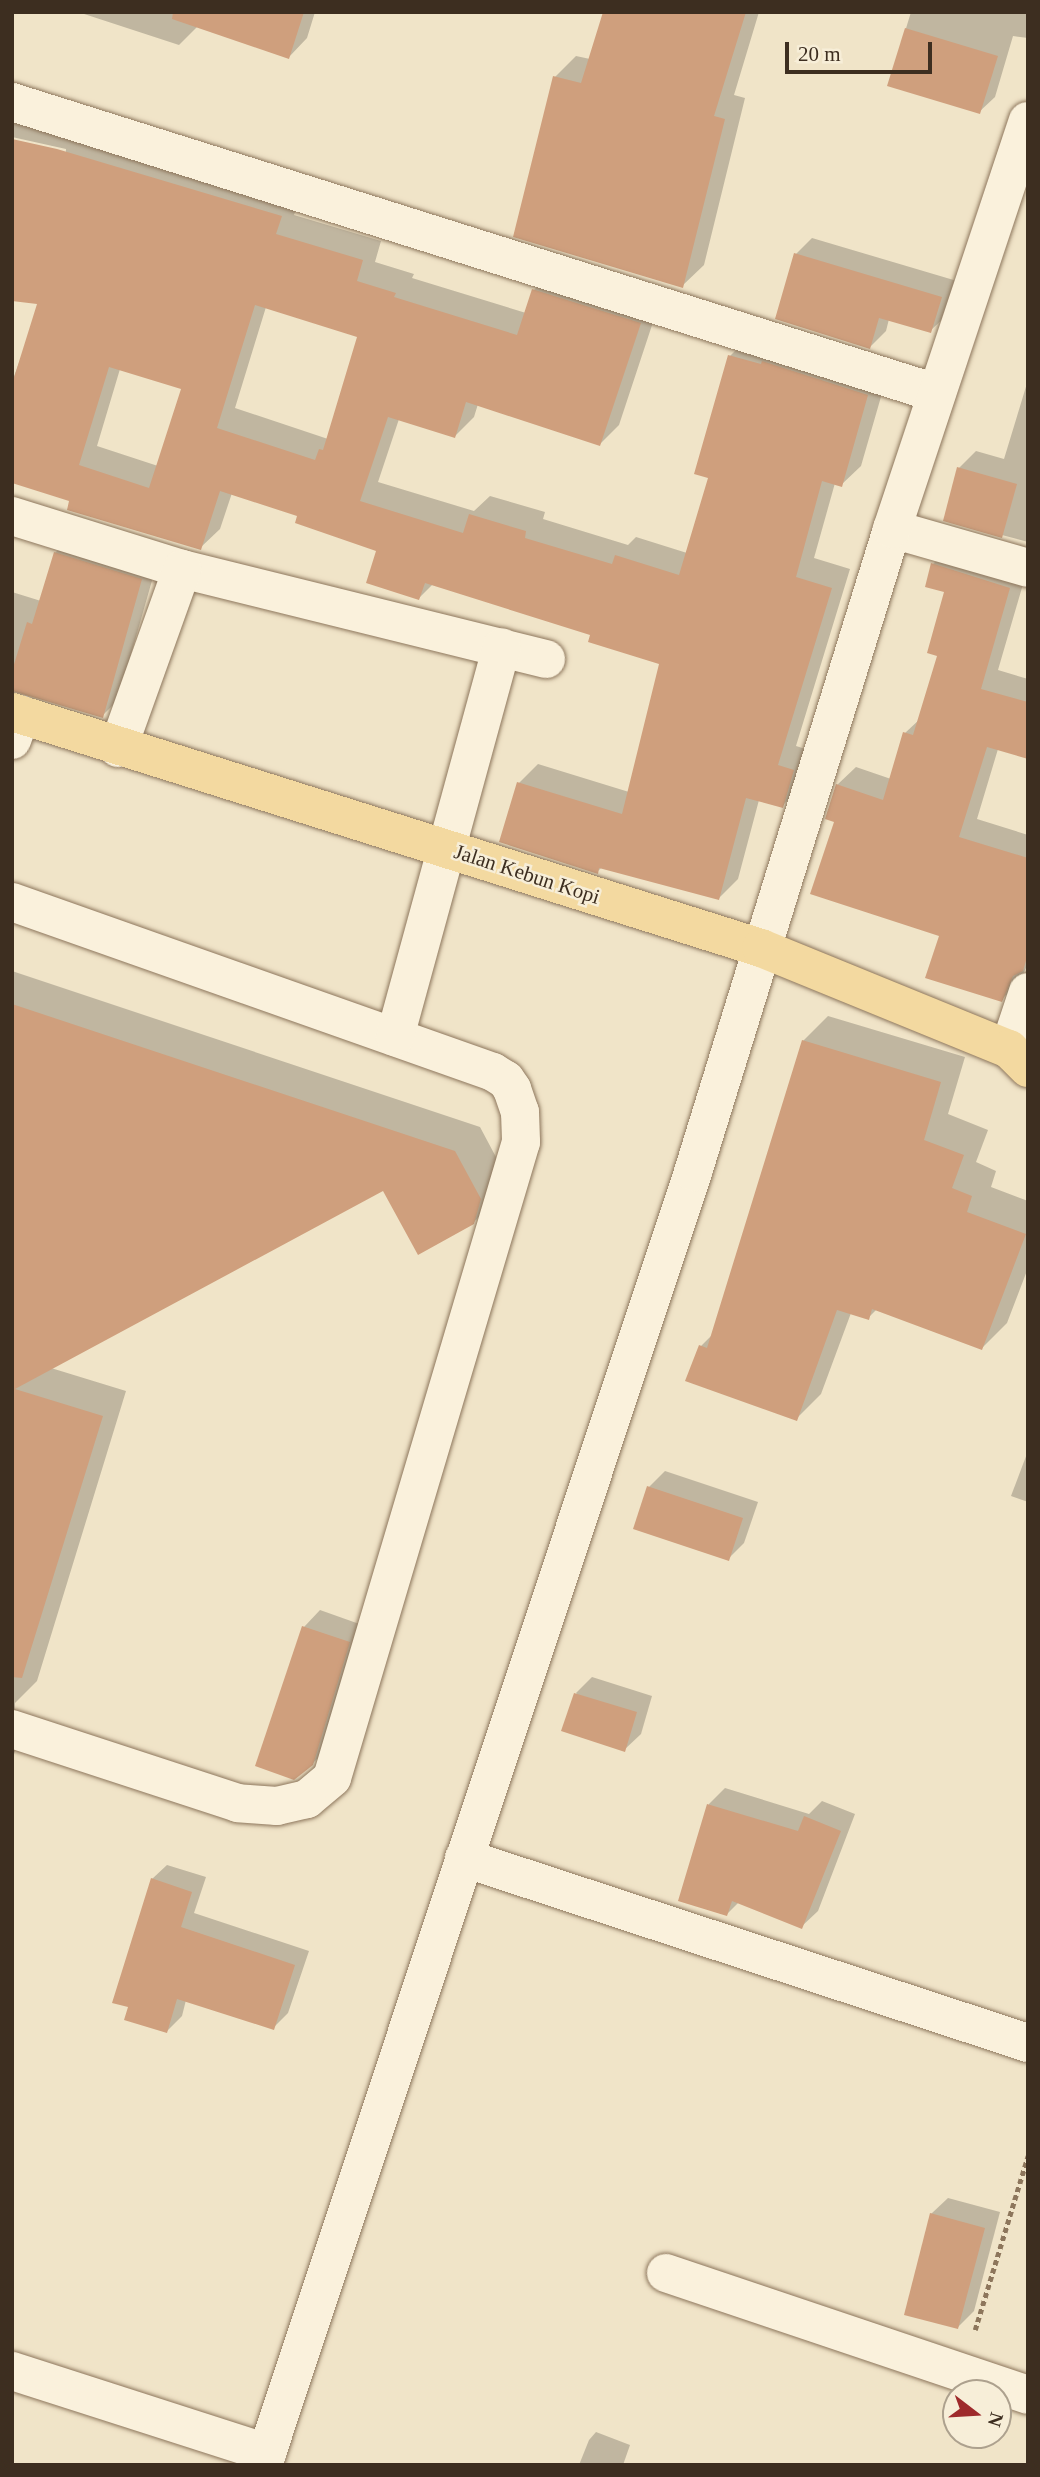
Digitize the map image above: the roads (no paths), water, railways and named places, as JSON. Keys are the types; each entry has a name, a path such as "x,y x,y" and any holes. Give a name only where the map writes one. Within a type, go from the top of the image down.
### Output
{"main road":[{"name":"Jalan Kebun Kopi","path":"15,722 118,748 761,948 1018,1058"}],"street":[{"path":"12,102 936,393"},
{"path":"12,2371 265,2459 693,1172 936,393 1025,142"},
{"path":"12,516 182,569 546,659"},
{"path":"892,529 1028,568"},
{"path":"118,748 182,569"},
{"path":"395,1037 502,647"},
{"path":"12,902 395,1037 506,1080 520,1112 521,1142 332,1778 307,1799 277,1806 237,1803 12,1728"},
{"path":"1018,1058 1028,992"},
{"path":"464,1858 1028,2043"},
{"path":"666,2273 1028,2395"}]}
